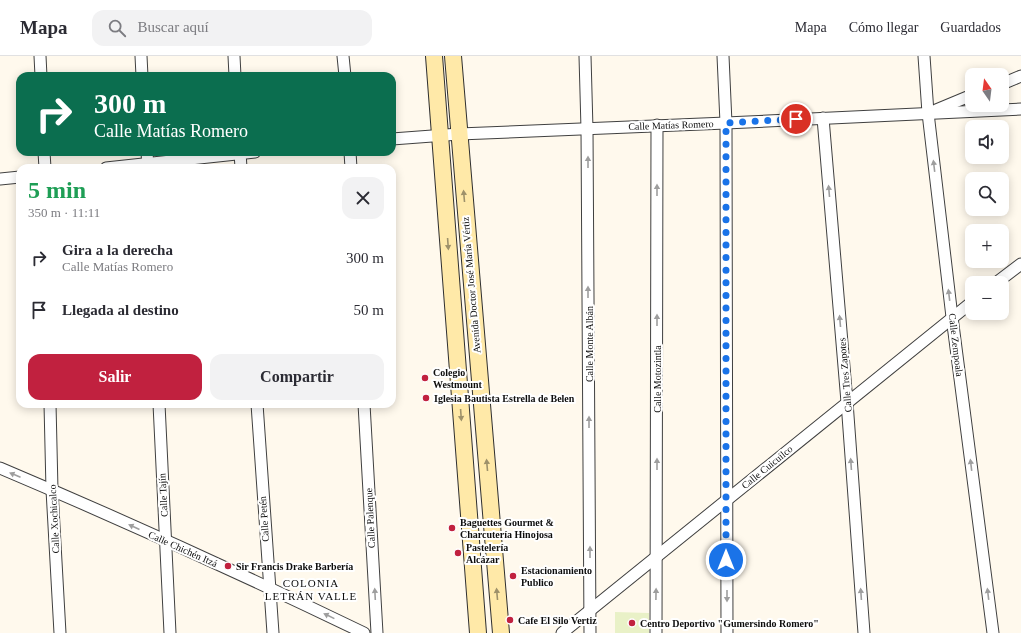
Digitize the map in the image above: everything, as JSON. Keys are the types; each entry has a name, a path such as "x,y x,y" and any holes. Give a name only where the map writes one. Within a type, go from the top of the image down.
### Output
{"main road":[{"name":"Avenida Doctor José María Vértiz","path":"434,56 478,633"},
{"name":"Avenida Doctor José María Vértiz","path":"453,56 501,633"}],"street":[{"path":"40,56 41,72"},
{"path":"141,56 142,72"},
{"path":"234,56 235,72"},
{"path":"343,56 345,72"},
{"name":"Calle Monte Albán","path":"586,56 590,633"},
{"path":"723,56 726,123 727,633"},
{"name":"Calle Zempoala","path":"924,56 928,113 952,317 993,633"},
{"path":"1009,81 1021,76"},
{"path":"928,113 965,99"},
{"name":"Calle Matías Romero","path":"396,139 459,134 1021,109"},
{"name":"Calle Tres Zapotes","path":"823,118 847,402 864,633"},
{"name":"Calle Motozintla","path":"656,633 658,125"},
{"path":"162,164 219,156"},
{"path":"0,179 16,177"},
{"path":"1005,276 1021,264"},
{"name":"Calle Cuicuilco","path":"562,633 965,307"},
{"name":"Calle Xochicalco","path":"50,408 52,490 60,633"},
{"name":"Calle Tajín","path":"158,408 170,633"},
{"name":"Calle Petén","path":"257,408 273,633"},
{"name":"Calle Palenque","path":"364,408 377,633"},
{"name":"Calle Chichén Itzá","path":"0,468 269,588 364,633"}],"green space":[{"name":"Centro Deportivo \"Gumersindo Romero\"","path":"615,612 649,613 649,633 615,633"}],"place":[{"name":"Colegio Westmount","path":"425,378"},
{"name":"Iglesia Bautista Estrella de Belen","path":"426,398"},
{"name":"Baguettes Gourmet & Charcutería Hinojosa","path":"452,528"},
{"name":"Pastelería Alcázar","path":"458,553"},
{"name":"Sir Francis Drake Barbería","path":"228,566"},
{"name":"Estacionamiento Publico","path":"513,576"},
{"name":"Cafe El Silo Vertiz","path":"510,620"},
{"name":"Centro Deportivo \"Gumersindo Romero\"","path":"632,623"}],"district":[{"name":"COLONIA LETRÁN VALLE","path":"311,589"}],"route":[{"path":"726,560 726,123 796,119"}]}
